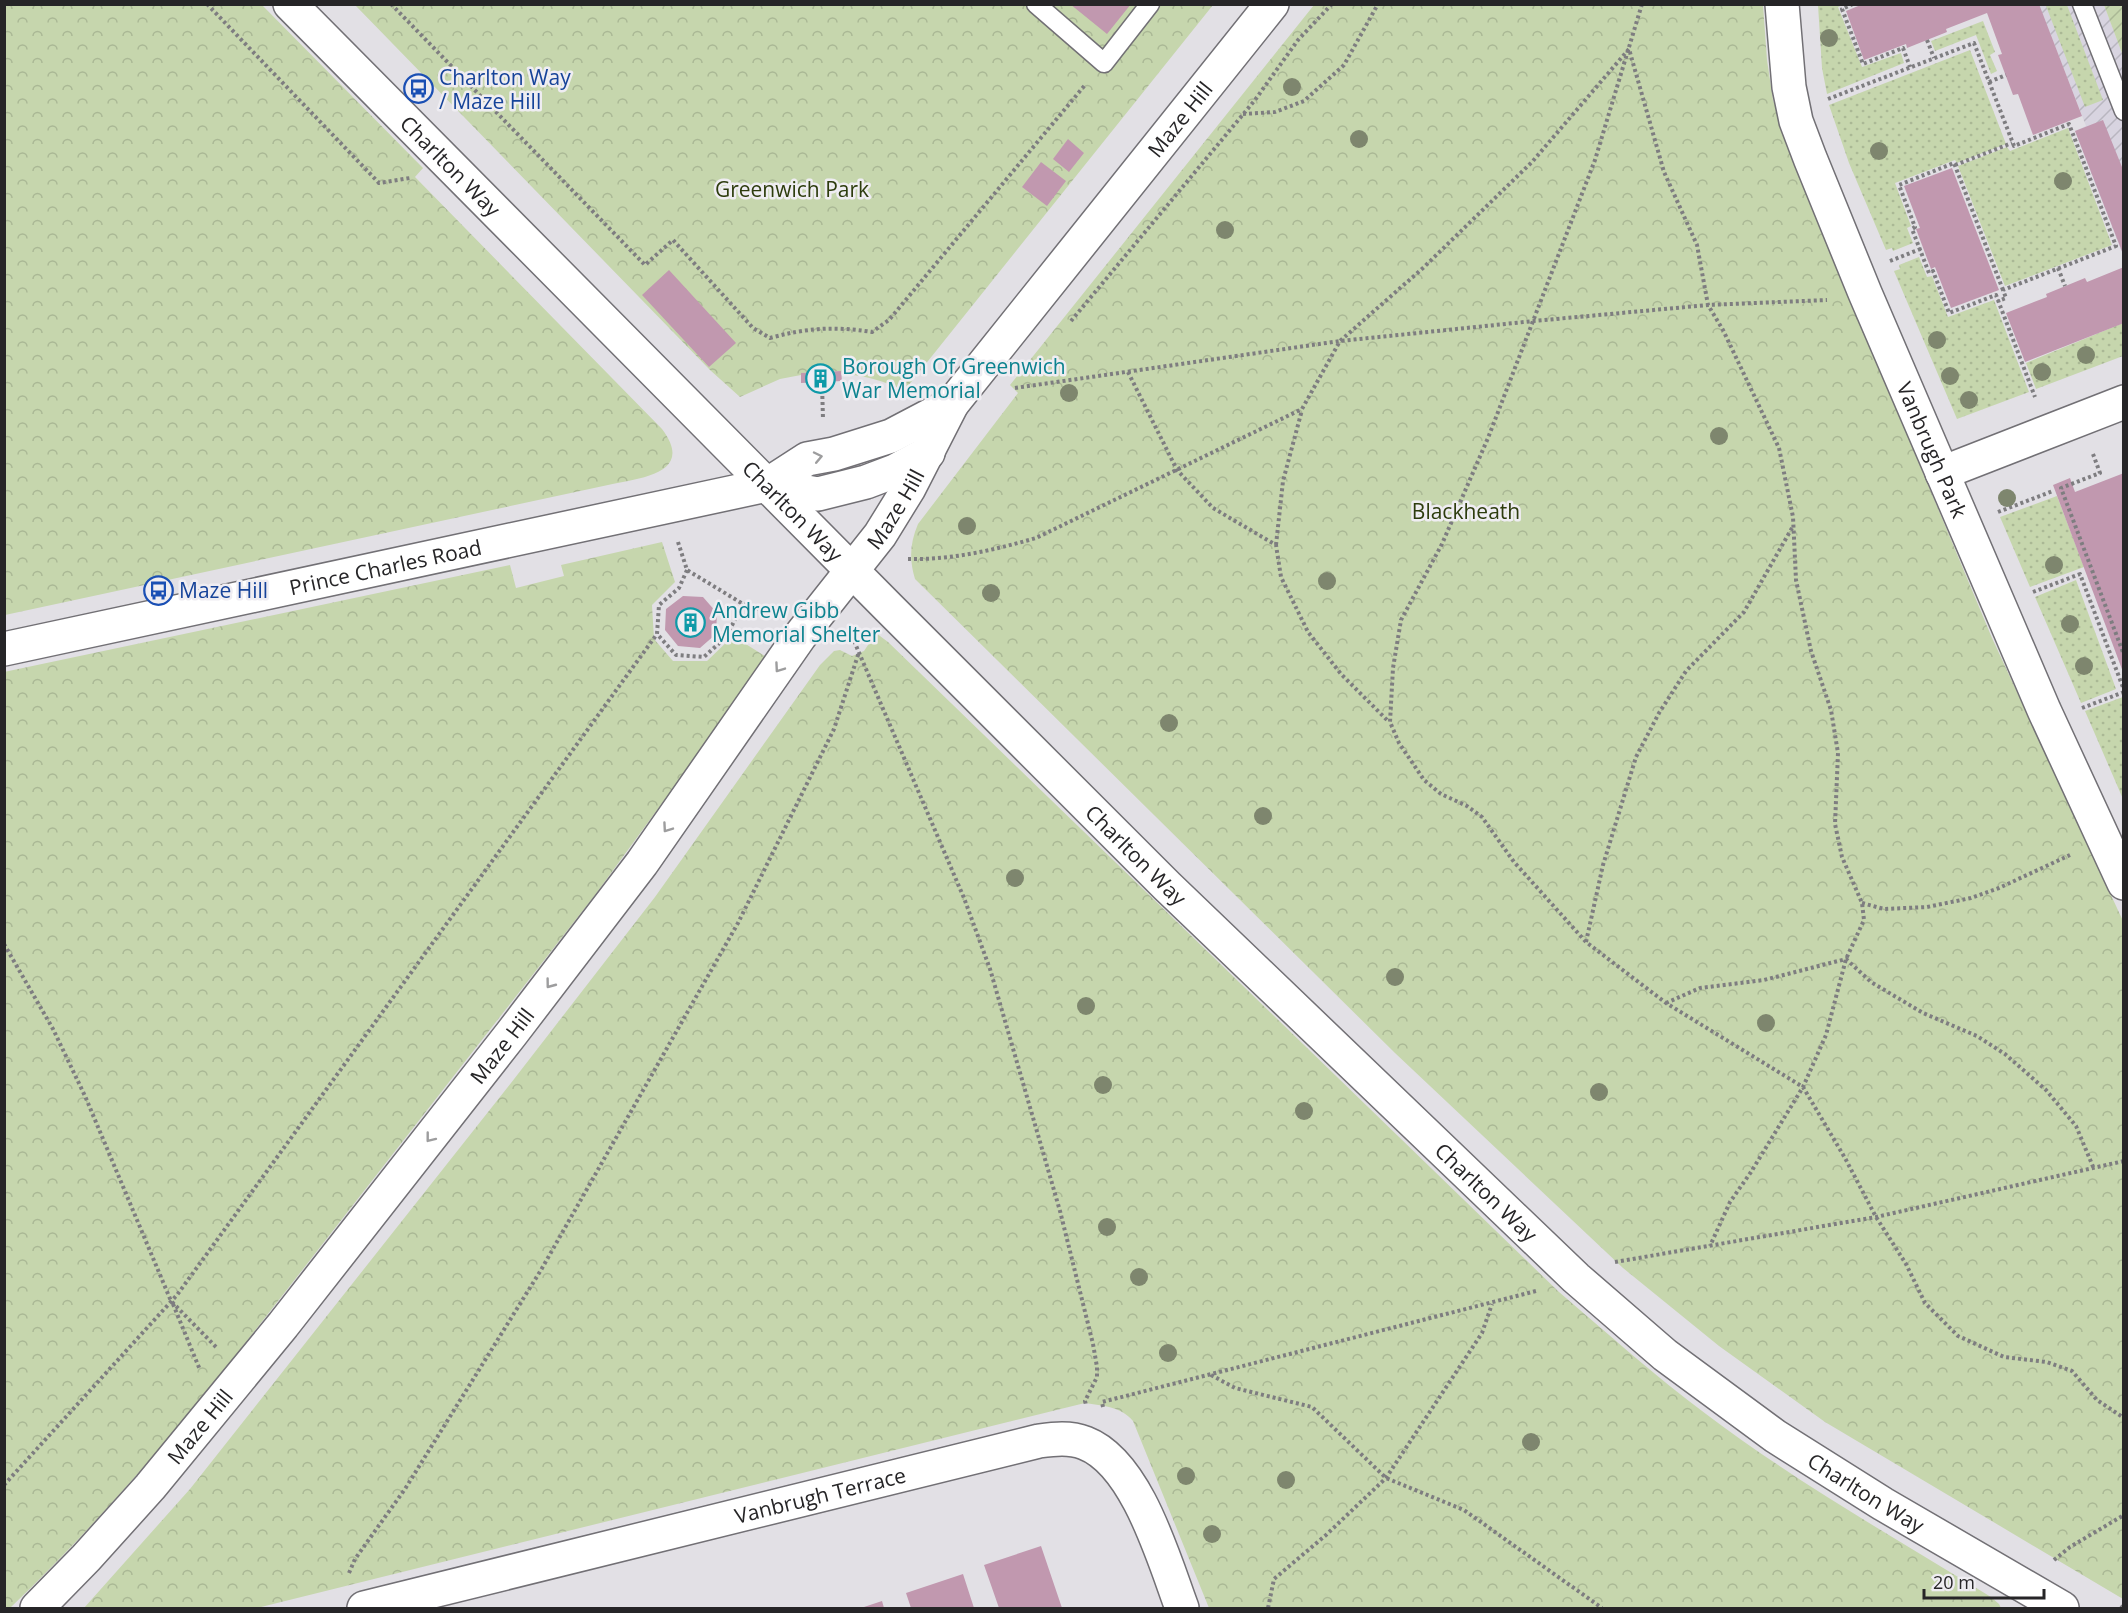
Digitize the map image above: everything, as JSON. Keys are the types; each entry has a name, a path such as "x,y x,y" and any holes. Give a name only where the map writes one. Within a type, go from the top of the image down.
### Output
{"street":[{"name":"Charlton Way","path":"290,4 852,572 1167,886 1576,1278 1665,1355 1775,1436 1924,1528 2061,1608"},
{"name":"Vanbrugh Park","path":"1782,4 1787,75 1796,121 1865,293 2044,710 2124,883"},
{"name":"Maze Hill","path":"37,1608 150,1487 242,1375 512,1033 642,863 800,636 880,535 928,453 952,404 1266,7"},
{"path":"1942,473 2124,402"},
{"name":"Maze Hill","path":"767,485 807,459 834,454 891,436 952,404"},
{"name":"Maze Hill","path":"767,485 819,494 885,475 928,453"},
{"name":"Prince Charles Road","path":"4,649 767,485"},
{"name":"Vanbrugh Terrace","path":"364,1608 1039,1441 1055,1439 1086,1443 1106,1456 1122,1471 1145,1514 1182,1608"}],"lane":[{"path":"1036,4 1104,63 1150,4"},
{"path":"2082,4 2124,111"}],"path":[{"path":"207,4 379,183 412,178"},
{"path":"391,4 645,265 673,240 753,328 770,338 823,328 847,328 872,332 889,320 1104,63"},
{"path":"1068,324 1242,114 1298,40 1332,4"},
{"path":"1242,114 1275,112 1304,101 1344,65 1378,4"},
{"path":"1390,722 1393,668 1401,620 1442,544 1488,438 1534,321 1596,160 1642,4"},
{"path":"1853,4 1842,9 1863,64 1903,48 1910,67"},
{"path":"1927,40 1934,58"},
{"path":"1822,101 1974,43 2014,146 2069,124 2116,246 2003,290"},
{"path":"1629,49 1664,172 1697,245 1708,305 1723,330 1779,448 1793,517 1797,580 1811,651 1831,710 1838,753 1835,824 1842,857 1862,903 1864,920 1846,959 1826,1035 1803,1088 1730,1202 1710,1246"},
{"path":"1629,49 1532,162 1423,268 1341,340 1302,409 1283,481 1276,545 1281,577 1308,632 1341,674 1390,722 1399,743 1424,780 1441,794 1467,806 1482,817 1514,862 1586,942 1666,1003 1803,1088 1845,1158 1876,1217 1906,1264 1925,1303 1958,1336 2004,1357 2048,1362 2072,1371 2097,1400 2124,1418"},
{"path":"1989,82 2006,75"},
{"path":"2012,143 1899,185 1915,227 1912,229 1929,273 1933,271 1949,313 1996,295 2036,398"},
{"path":"1955,165 2006,298 1998,302"},
{"path":"1885,263 1921,248"},
{"path":"2058,268 2065,286"},
{"path":"1022,379 1015,388 1341,340 1708,305 1827,300"},
{"path":"1128,372 1177,470 1213,508 1276,545"},
{"path":"822,384 823,420 826,428"},
{"path":"901,559 934,560 1000,549 1036,537 1302,409"},
{"path":"2092,453 2100,473 2061,488 2124,655"},
{"path":"1991,514 2054,491"},
{"path":"1586,942 1603,865 1636,757 1654,722 1686,671 1743,612 1793,527"},
{"path":"676,536 687,570 743,604 775,614"},
{"path":"4,1485 171,1301 657,634 659,605 679,588 687,570"},
{"path":"2026,595 2080,574 2124,691 2078,709"},
{"path":"657,634 676,655 704,657 726,637 743,604"},
{"path":"854,641 964,898 990,969 1057,1200 1093,1344 1097,1377 1084,1401 1086,1406"},
{"path":"348,1577 355,1559 405,1489 541,1270 738,923 834,729 859,652"},
{"path":"1862,903 1884,909 1927,907 1971,898 1999,888 2103,840"},
{"path":"4,944 52,1029 85,1096 215,1407"},
{"path":"1666,1003 1700,988 1764,980 1846,959"},
{"path":"1846,959 1871,982 1923,1013 1977,1036 2005,1054 2046,1090 2076,1126 2094,1169"},
{"path":"1608,1263 1876,1217 2124,1161"},
{"path":"1103,1407 1102,1402 1543,1288"},
{"path":"171,1301 242,1375"},
{"path":"1268,1608 1274,1579 1326,1535 1386,1478 1482,1333 1492,1303"},
{"path":"1211,1375 1235,1388 1312,1407 1386,1478 1464,1510 1602,1608"},
{"path":"2046,1566 2070,1546 2124,1515"}],"shaded area":[{"path":"2039,5 2104,5 2123,56 2123,255 2075,131 2086,126"}],"green space":[{"path":"4,5 262,5 423,168 415,177 662,429 671,444 672,456 668,465 648,476 634,480 5,615"},
{"name":"Greenwich Park","path":"355,5 1213,5 904,391 874,379 842,374 841,371 802,373 780,379 740,397 710,370"},
{"name":"Blackheath","path":"1314,5 1763,5 1773,100 1803,185 1992,638 2123,921 2123,1599 1825,1422 1719,1346 1623,1268 1395,1053 915,579 911,551 918,524 1018,393 1010,385"},
{"path":"1818,5 1843,5 1838,7 1862,67 1901,53 1904,63 1827,94 1822,68"},
{"path":"2067,5 2103,100 2085,107 2046,6"},
{"path":"2104,5 2123,5 2123,56"},
{"path":"1983,21 1995,52 1990,55 1997,71 1991,74 1976,35 1935,51 1931,41"},
{"path":"1970,50 2006,144 1957,163 1955,160 1895,183 1911,226 1907,228 1913,243 1893,251 1892,248 1886,250 1849,163 1829,105"},
{"path":"2068,128 2112,245 2005,286 1958,166 2007,147 2010,151"},
{"path":"1919,257 1927,277 1932,276 1948,317 1994,300 2029,392 1957,419 1894,271 1900,269 1899,265"},
{"path":"2123,323 2123,356 2036,389 2026,363"},
{"path":"2057,496 2084,567 2030,587 2000,517"},
{"path":"662,542 675,582 652,605 654,639 673,661 707,661 733,636 768,658 595,895 200,1401 84,1533 10,1608 4,1608 4,672 510,565 516,588 564,576 561,565"},
{"path":"2076,580 2116,689 2081,703 2035,597"},
{"path":"876,633 888,642 1559,1292 1668,1385 1740,1439 1846,1509 1991,1597 2001,1608 1209,1608 1133,1421 1123,1412 1085,1403 257,1608 84,1608 190,1489 511,1083 655,897 820,665 834,651 840,650 852,656 864,651"},
{"path":"2124,697 2123,799 2085,711"}],"building":[{"path":"1070,4 1131,4 1107,34"},
{"path":"1863,4 2039,4 2082,116 2033,135 2018,94 2013,95 1998,55 2002,54 1987,13 1907,48 1906,44 1864,60 1846,11"},
{"path":"2103,120 2124,172 2123,254 2075,131"},
{"path":"1068,139 1084,153 1069,172 1053,159"},
{"path":"1041,162 1066,181 1047,206 1022,187"},
{"path":"1952,168 1999,290 1951,308 1935,267 1931,269 1916,229 1920,228 1904,186"},
{"path":"2124,267 2124,323 2025,362 2006,313 2047,297 2046,294 2085,278 2087,282"},
{"path":"669,270 736,343 709,367 642,295"},
{"name":"Borough Of Greenwich War Memorial","path":"841,371 842,381 801,383 801,373"},
{"path":"2124,473 2123,672 2053,485 2070,478 2075,492"},
{"name":"Andrew Gibb Memorial Shelter","path":"683,596 703,597 717,613 716,634 700,648 678,646 665,630 666,609"},
{"path":"1041,1546 1062,1608 999,1608 984,1565"},
{"path":"963,1574 974,1608 911,1608 906,1593"},
{"path":"882,1601 884,1608 861,1608"}],"place":[{"name":"Charlton Way / Maze Hill","path":"418,89"},
{"name":"Borough Of Greenwich War Memorial","path":"821,378"},
{"name":"Maze Hill","path":"158,590"},
{"name":"Andrew Gibb Memorial Shelter","path":"691,622"}]}
